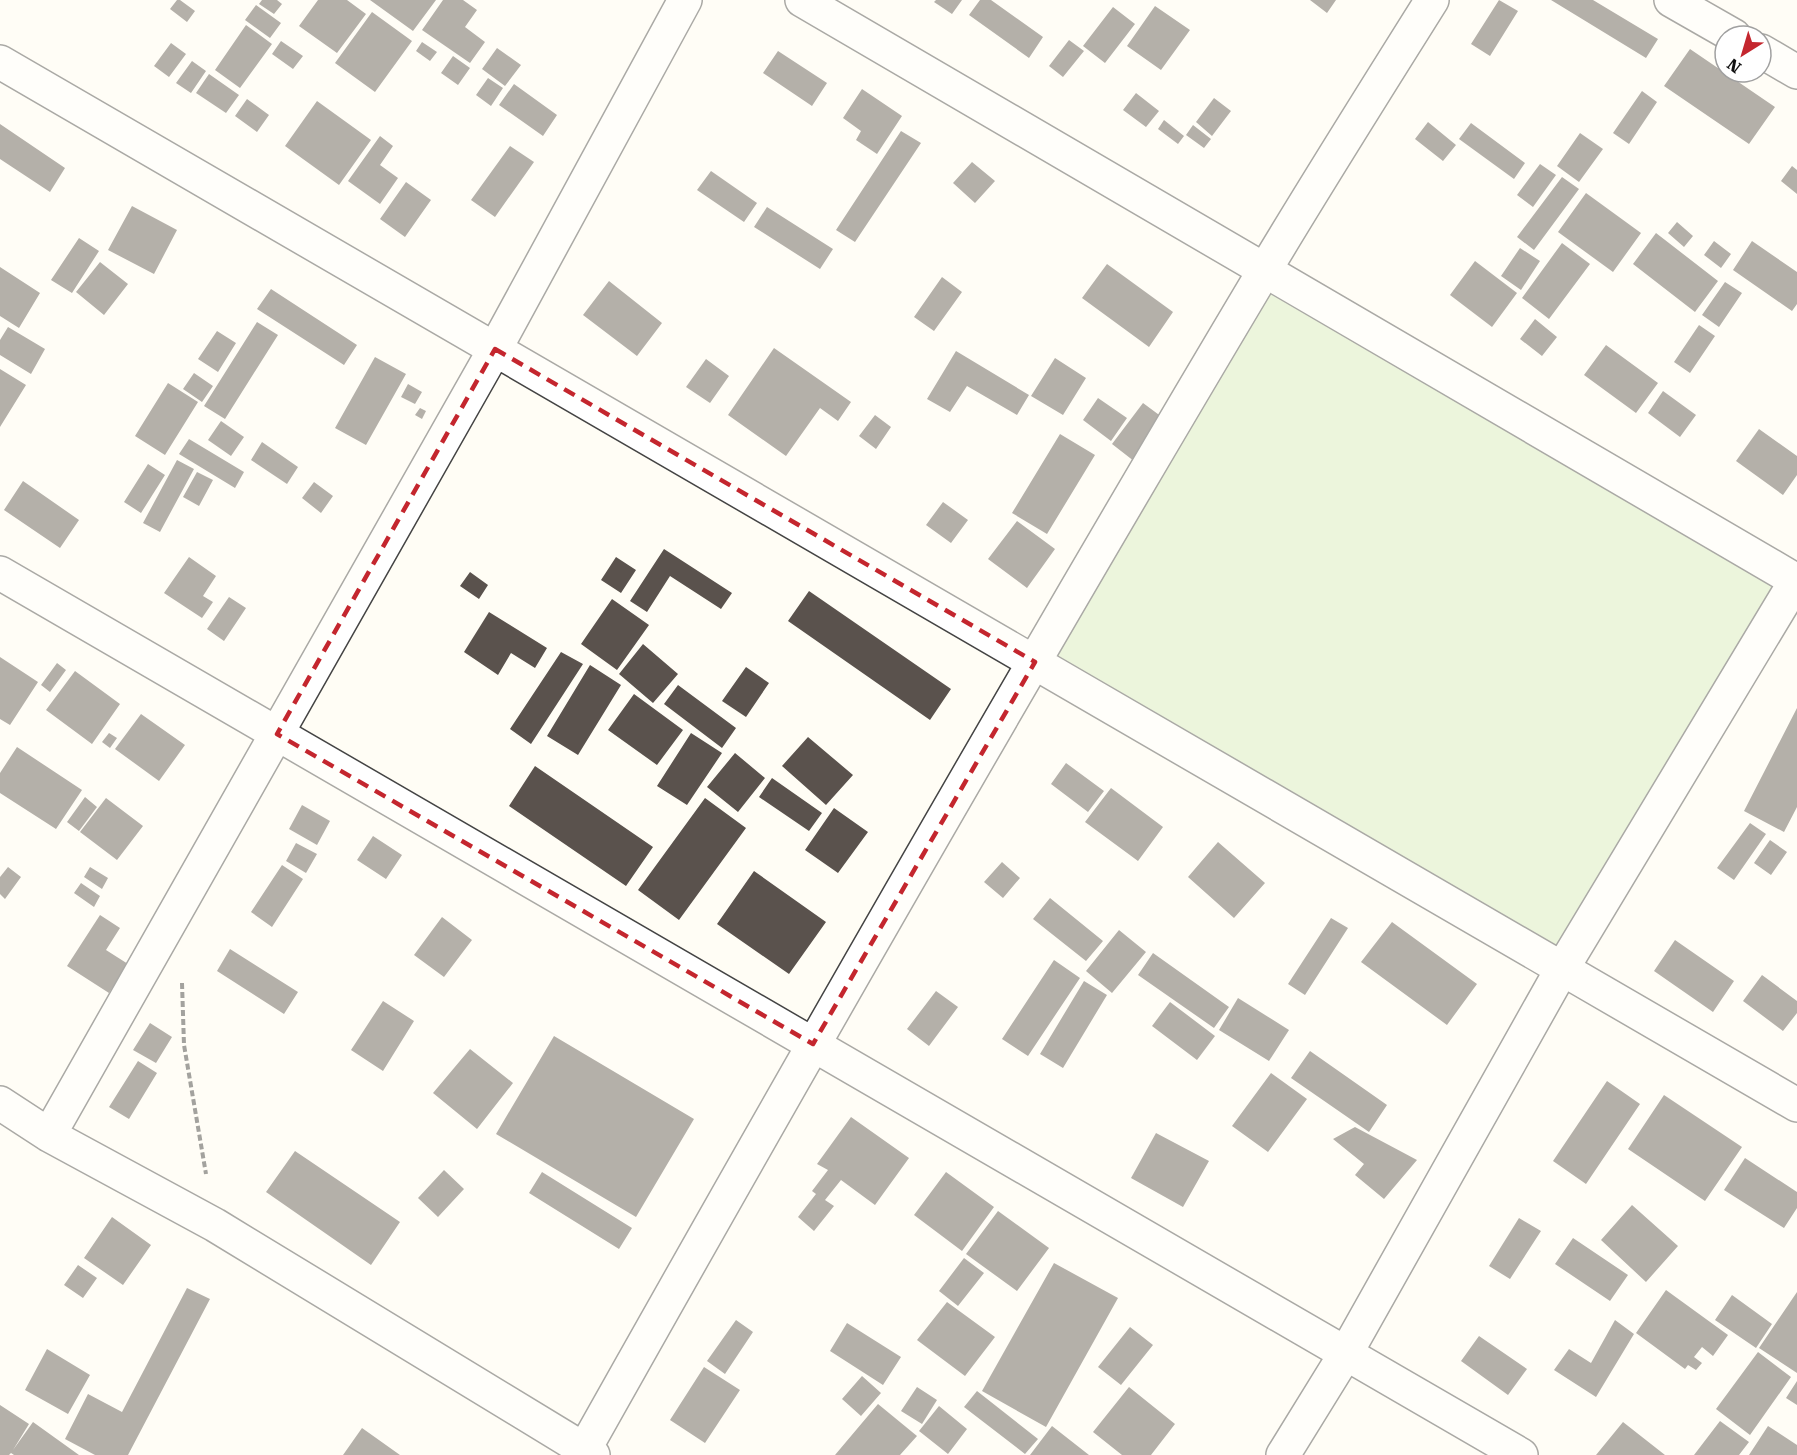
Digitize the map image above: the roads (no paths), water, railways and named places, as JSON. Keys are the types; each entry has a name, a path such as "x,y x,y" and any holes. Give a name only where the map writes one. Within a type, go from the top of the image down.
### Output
{"street":[{"path":"49,1135 495,349 685,0"},
{"path":"802,0 1797,580 1562,969 1346,1353 1284,1455"},
{"path":"0,1103 49,1135 215,1224 588,1452 813,1044 1035,662 1265,270 1432,0"},
{"path":"1671,0 1713,24"},
{"path":"1773,58 1797,72"},
{"path":"0,62 1797,1106"},
{"path":"0,573 1521,1455"}]}
